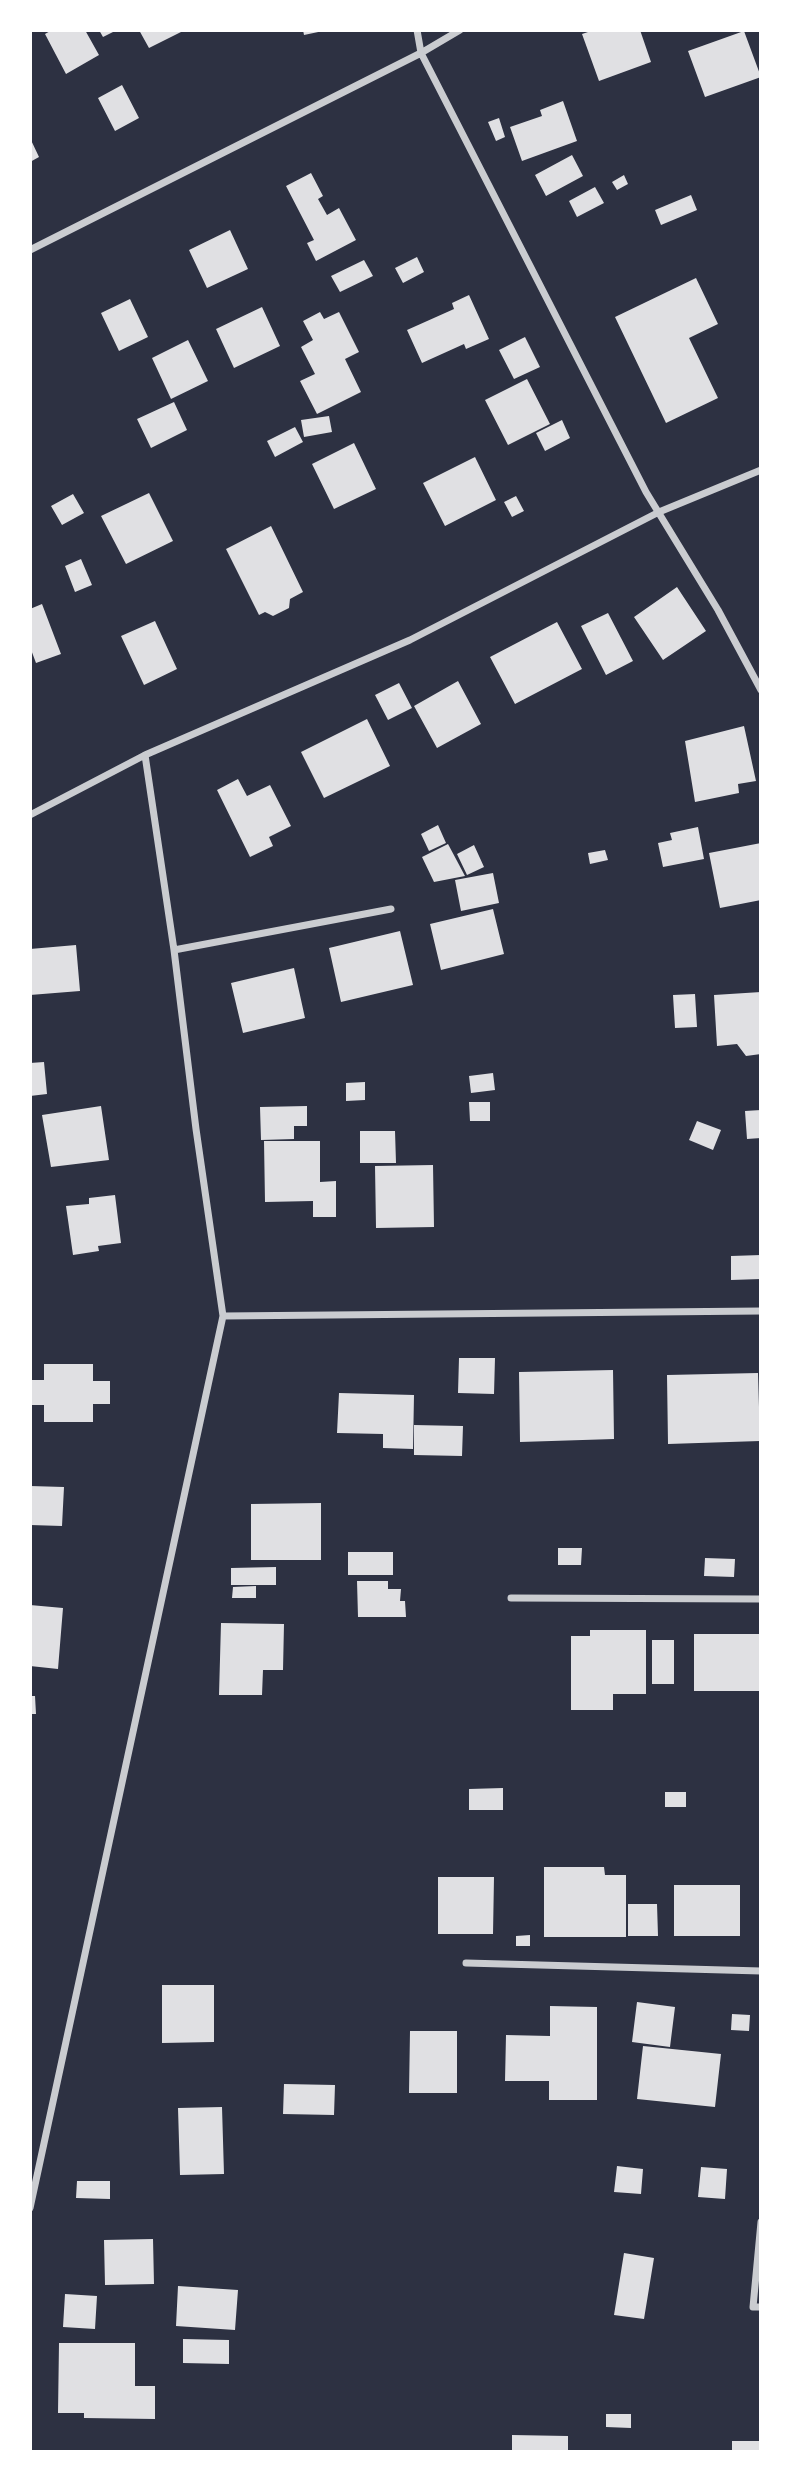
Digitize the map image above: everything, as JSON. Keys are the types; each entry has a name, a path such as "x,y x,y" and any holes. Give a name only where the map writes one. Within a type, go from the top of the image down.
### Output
{"street":[{"path":"417,30 421,53 646,492 718,610 761,690"},
{"path":"30,250 421,53 460,30"},
{"path":"30,815 145,755 410,640 659,512 761,470"},
{"path":"30,2208 223,1316 145,755"},
{"path":"174,950 391,909"},
{"path":"223,1316 761,1311"},
{"path":"512,1598 761,1599"},
{"path":"466,1963 761,1971"},
{"path":"761,2222 753,2307 761,2307"}],"building":[{"path":"52,30 85,30 99,55 66,74 45,34"},
{"path":"99,30 117,30 103,37"},
{"path":"139,30 185,30 149,48"},
{"path":"303,30 323,30 323,31 304,35"},
{"path":"594,30 640,30 651,62 599,81 582,34"},
{"path":"744,31 761,77 705,97 688,51"},
{"path":"122,85 139,118 115,131 98,98"},
{"path":"563,101 577,141 522,161 510,127 542,116 540,110"},
{"path":"499,118 505,137 496,141 488,122"},
{"path":"30,138 39,157 30,162"},
{"path":"572,155 583,176 546,196 535,175"},
{"path":"311,173 323,196 318,199 327,215 339,208 356,240 316,261 307,243 314,240 286,186"},
{"path":"624,175 628,184 617,190 612,182"},
{"path":"595,187 604,203 577,217 569,201"},
{"path":"691,195 697,210 661,225 655,210"},
{"path":"230,230 248,269 207,288 189,250"},
{"path":"417,257 424,272 403,283 395,268"},
{"path":"364,260 373,276 340,292 331,276"},
{"path":"696,278 718,324 689,338 718,398 666,423 615,317"},
{"path":"469,295 489,339 466,349 464,344 422,363 407,330 454,309 452,303"},
{"path":"130,299 148,337 119,351 101,313"},
{"path":"262,307 280,346 234,368 216,329"},
{"path":"320,312 324,319 339,312 359,352 345,359 361,392 317,414 300,381 315,374 301,347 313,340 303,321"},
{"path":"525,337 540,367 514,379 499,350"},
{"path":"188,340 208,381 171,399 152,358"},
{"path":"527,379 550,424 508,445 485,400"},
{"path":"174,402 187,430 151,448 137,419"},
{"path":"329,416 332,432 304,437 301,420"},
{"path":"562,420 570,438 545,451 536,433"},
{"path":"295,427 303,442 275,457 267,441"},
{"path":"354,443 376,489 334,509 312,464"},
{"path":"475,457 496,500 445,526 423,483"},
{"path":"149,493 173,541 126,564 101,516"},
{"path":"73,494 84,513 62,525 51,506"},
{"path":"516,496 524,511 512,517 504,502"},
{"path":"271,526 303,592 290,599 289,608 273,616 265,612 259,615 226,549"},
{"path":"81,559 92,585 75,592 65,566"},
{"path":"677,587 706,631 663,660 634,617"},
{"path":"42,604 61,654 36,663 30,647 30,609"},
{"path":"608,613 633,661 606,675 581,626"},
{"path":"155,621 177,669 144,685 121,636"},
{"path":"557,622 582,669 515,704 490,657"},
{"path":"458,681 481,724 437,748 414,706"},
{"path":"399,683 412,708 388,720 375,695"},
{"path":"367,719 390,766 324,798 301,752"},
{"path":"744,726 756,781 738,784 739,793 695,802 685,741"},
{"path":"238,779 247,796 270,785 291,826 269,837 273,846 250,857 217,790"},
{"path":"438,825 446,843 429,851 421,834"},
{"path":"698,827 704,859 663,867 658,843 672,840 670,833"},
{"path":"761,843 761,900 720,908 709,853"},
{"path":"448,844 465,876 434,882 422,857"},
{"path":"474,845 484,867 467,875 457,854"},
{"path":"605,850 608,860 590,864 588,853"},
{"path":"493,873 499,903 461,911 455,880"},
{"path":"493,909 504,954 441,970 430,924"},
{"path":"400,931 413,985 341,1002 329,948"},
{"path":"76,945 80,991 30,995 30,949"},
{"path":"294,968 305,1018 243,1033 231,983"},
{"path":"761,992 761,1054 746,1056 737,1044 717,1046 714,995"},
{"path":"695,994 697,1027 675,1028 673,995"},
{"path":"44,1062 47,1094 30,1096 30,1063"},
{"path":"493,1073 495,1090 471,1093 469,1076"},
{"path":"365,1082 365,1100 346,1101 346,1083"},
{"path":"469,1102 490,1102 490,1121 470,1121"},
{"path":"101,1106 109,1160 51,1167 42,1115"},
{"path":"307,1106 307,1126 294,1126 294,1139 261,1140 260,1107"},
{"path":"761,1110 761,1138 747,1139 745,1111"},
{"path":"697,1121 721,1130 713,1150 689,1140"},
{"path":"360,1131 395,1131 396,1163 360,1163"},
{"path":"264,1141 320,1141 320,1182 336,1181 336,1217 313,1217 313,1201 265,1202"},
{"path":"433,1165 434,1227 376,1228 375,1166"},
{"path":"115,1195 121,1243 98,1246 99,1251 73,1255 66,1206 89,1204 89,1198"},
{"path":"761,1255 761,1279 731,1280 731,1256"},
{"path":"459,1358 495,1358 494,1394 458,1393"},
{"path":"44,1364 93,1364 93,1381 110,1381 110,1404 93,1404 93,1422 44,1422 44,1405 30,1405 30,1380 44,1380"},
{"path":"613,1370 614,1439 520,1442 519,1372"},
{"path":"758,1373 760,1441 668,1444 667,1375"},
{"path":"339,1393 414,1395 413,1449 383,1448 383,1434 337,1433"},
{"path":"414,1425 463,1426 462,1456 414,1455"},
{"path":"30,1486 64,1487 62,1526 30,1525"},
{"path":"321,1503 321,1560 251,1560 251,1504"},
{"path":"558,1548 582,1548 581,1565 558,1565"},
{"path":"348,1552 393,1552 393,1575 348,1575"},
{"path":"705,1558 735,1559 734,1577 704,1576"},
{"path":"276,1567 276,1585 231,1585 231,1568"},
{"path":"357,1581 388,1581 388,1589 401,1589 400,1601 405,1601 406,1617 358,1617"},
{"path":"256,1586 256,1598 232,1598 233,1587"},
{"path":"30,1605 63,1608 58,1669 30,1666"},
{"path":"221,1623 284,1624 283,1670 263,1670 262,1695 219,1695"},
{"path":"590,1630 646,1630 646,1694 613,1694 613,1710 571,1710 571,1636 590,1636"},
{"path":"694,1634 759,1634 759,1691 694,1691"},
{"path":"652,1640 674,1640 674,1684 652,1684"},
{"path":"30,1696 35,1696 36,1714 30,1714"},
{"path":"503,1788 503,1810 469,1810 469,1789"},
{"path":"665,1792 686,1792 686,1807 665,1807"},
{"path":"544,1867 604,1867 605,1875 626,1875 626,1937 544,1937"},
{"path":"438,1877 494,1877 493,1934 438,1934"},
{"path":"674,1885 740,1885 740,1936 674,1936"},
{"path":"628,1904 657,1904 658,1936 628,1936"},
{"path":"530,1935 530,1946 516,1946 516,1936"},
{"path":"162,1985 214,1985 214,2042 162,2043"},
{"path":"637,2002 675,2007 670,2047 632,2042"},
{"path":"550,2006 597,2007 597,2100 549,2100 549,2081 505,2081 506,2035 550,2036"},
{"path":"732,2014 750,2015 749,2031 731,2030"},
{"path":"410,2031 457,2031 457,2093 409,2093"},
{"path":"643,2046 721,2054 715,2107 637,2099"},
{"path":"284,2084 335,2085 334,2115 283,2114"},
{"path":"222,2107 224,2174 180,2175 178,2108"},
{"path":"617,2166 643,2169 641,2194 614,2192"},
{"path":"701,2167 727,2169 725,2199 698,2197"},
{"path":"77,2181 110,2181 110,2199 76,2198"},
{"path":"153,2239 154,2284 105,2285 104,2240"},
{"path":"624,2253 654,2258 644,2319 614,2315"},
{"path":"178,2286 238,2290 235,2330 176,2326"},
{"path":"65,2294 97,2296 95,2329 63,2327"},
{"path":"183,2339 229,2340 229,2364 183,2363"},
{"path":"59,2343 135,2343 135,2386 155,2386 155,2419 84,2418 84,2413 58,2413"},
{"path":"606,2414 631,2414 631,2428 606,2427"},
{"path":"512,2435 568,2436 568,2452 512,2452"},
{"path":"732,2441 761,2441 761,2452 732,2452"}]}
